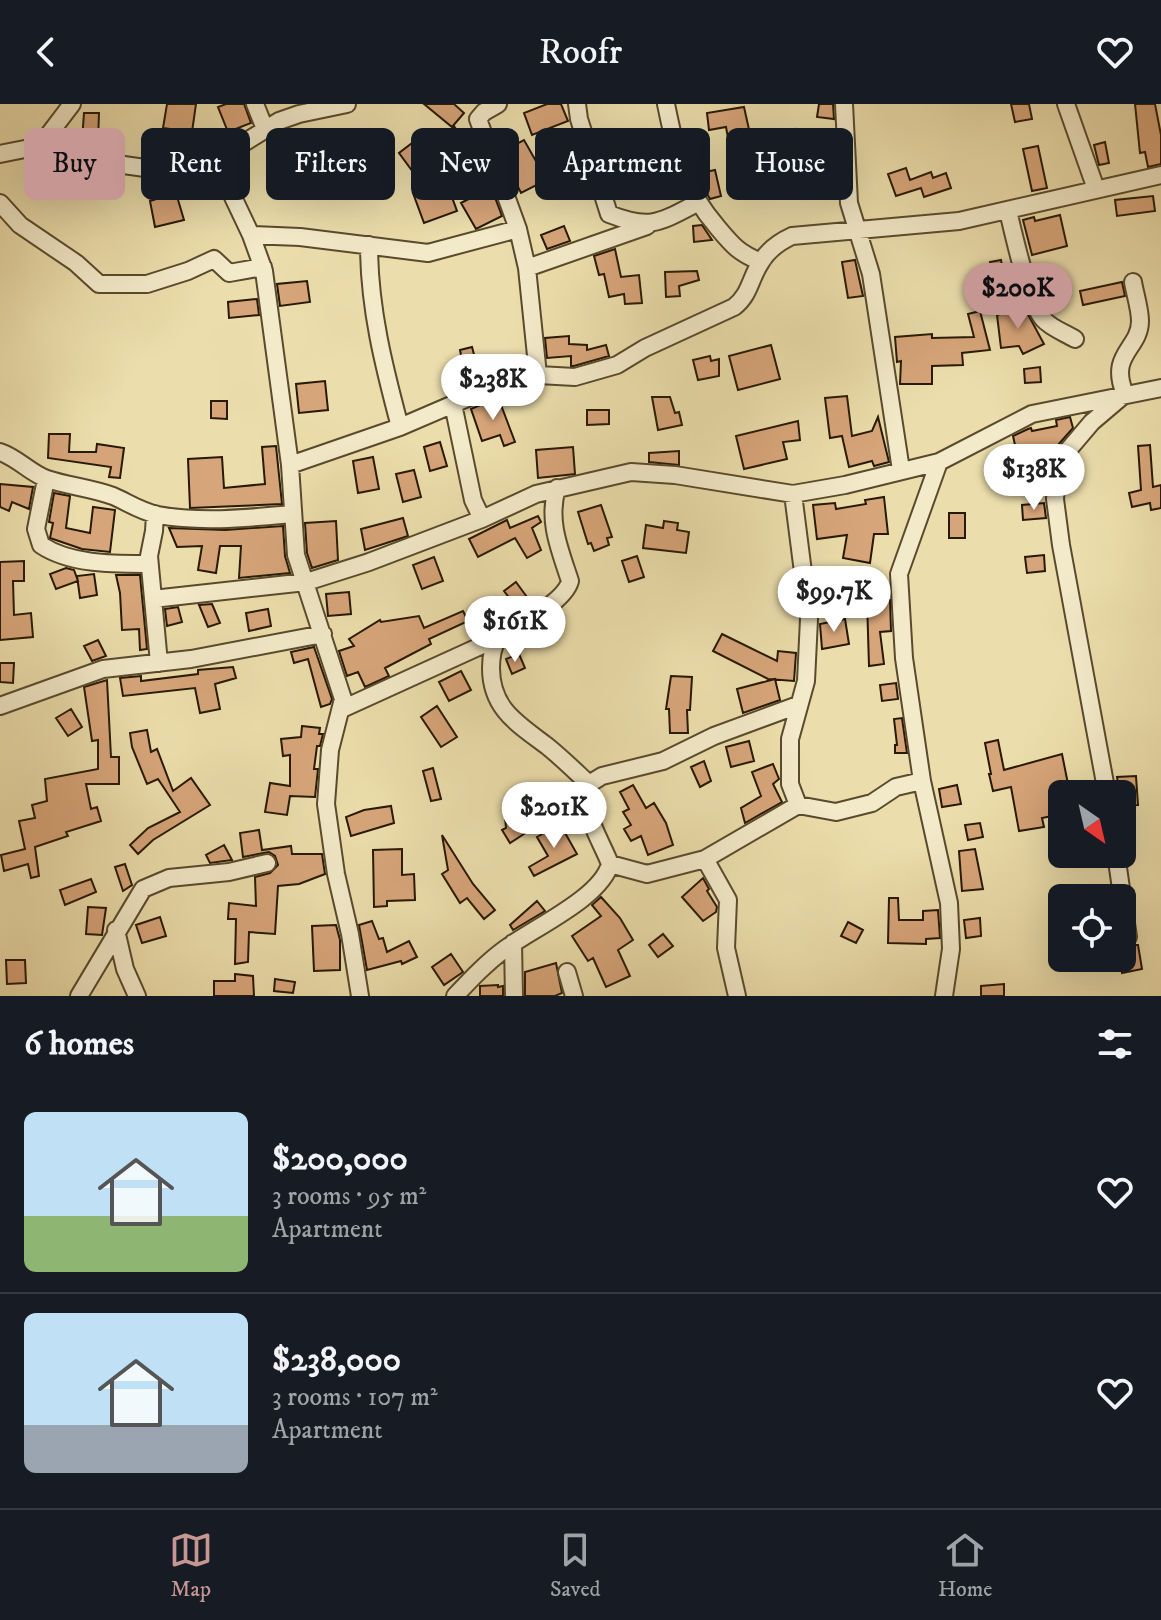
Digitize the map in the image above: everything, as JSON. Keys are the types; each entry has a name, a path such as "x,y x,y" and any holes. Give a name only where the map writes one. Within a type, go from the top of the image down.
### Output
{"street":[{"path":"54,128 72,104"},
{"path":"255,104 265,129"},
{"path":"250,139 299,114 347,104"},
{"path":"498,104 478,119 518,229 527,268 538,375"},
{"path":"577,104 609,214 638,225 669,218"},
{"path":"666,104 685,182 697,203 739,253 761,262"},
{"path":"844,104 849,203 871,274 901,470"},
{"path":"1066,104 1096,189"},
{"path":"0,154 24,149"},
{"path":"290,465 400,427 507,381 538,375 575,377 617,365 744,300 761,262 777,244 792,236 959,221 1161,175"},
{"path":"234,200 263,267 290,465 296,555 342,690 342,709 330,750 326,804 360,996"},
{"path":"0,203 20,225 76,263 99,284 147,284 214,259 229,273 263,267"},
{"path":"527,268 669,218 697,203"},
{"path":"1008,211 1021,264 1039,314 1046,322 1075,339"},
{"path":"251,235 300,237 428,253 518,229"},
{"path":"369,245 377,338 400,427"},
{"path":"1125,394 1120,381 1121,362 1140,324 1133,282"},
{"path":"153,599 306,582 369,562 482,519 536,494 631,472 675,475 793,494 845,485 939,462 1032,414 1161,388"},
{"path":"1104,780 1055,499 1058,462 1092,422 1125,394"},
{"path":"453,404 473,500 482,519"},
{"path":"0,452 46,479 89,488 155,514 187,519 231,519 293,514"},
{"path":"939,462 899,574 904,658 922,781 949,903 951,949 944,996"},
{"path":"46,479 36,529 41,545 57,553 93,561 149,564"},
{"path":"342,709 498,638 556,601 568,589 570,581 553,524 553,500 557,488"},
{"path":"793,494 809,619 806,681 790,739 790,784 798,805"},
{"path":"155,514 149,564 159,663"},
{"path":"0,706 94,671 231,653 323,634"},
{"path":"498,638 493,645 491,686 501,706 523,730 547,746 589,784"},
{"path":"589,784 611,773 663,761 726,731 798,705"},
{"path":"610,864 647,874 705,859 798,805 836,812 872,803 896,787 922,781"},
{"path":"455,996 478,971 513,943 586,895 604,877 610,864 589,811 586,797 589,784"},
{"path":"705,859 728,900 726,948 737,996"},
{"path":"79,996 138,895 149,885 169,878 229,872 267,863"},
{"path":"116,930 125,969 137,996"},
{"path":"513,943 514,996"},
{"path":"567,972 574,996"}],"building":[{"path":"167,104 196,104 193,128 163,128"},
{"path":"244,104 251,123 226,128 218,107"},
{"path":"424,104 454,104 464,113 452,127"},
{"path":"547,104 561,104 568,121 550,128 535,128 532,135 524,113"},
{"path":"819,104 833,104 834,119 817,117"},
{"path":"1011,104 1029,104 1032,119 1015,122"},
{"path":"1135,104 1155,104 1161,135 1161,164 1148,167 1145,152 1140,153"},
{"path":"744,107 749,128 710,130 707,113"},
{"path":"84,113 99,113 98,128 83,128"},
{"path":"524,140 535,159 535,186 521,193 519,143"},
{"path":"1105,142 1109,163 1099,165 1094,145"},
{"path":"411,144 411,169 399,153"},
{"path":"1038,146 1047,188 1032,191 1023,149"},
{"path":"906,168 910,180 931,172 933,178 946,173 951,188 924,197 921,188 896,196 888,174"},
{"path":"715,170 721,196 710,199 710,171"},
{"path":"1153,196 1155,211 1117,216 1115,200"},
{"path":"178,200 184,220 155,227 150,201"},
{"path":"416,200 453,200 457,211 424,223"},
{"path":"467,200 496,200 502,216 476,229 461,203"},
{"path":"1060,215 1067,246 1032,255 1023,220 1034,217 1035,221"},
{"path":"702,225 712,240 694,242 693,226"},
{"path":"564,226 570,241 547,249 541,235"},
{"path":"615,249 621,277 639,275 642,303 625,304 624,294 609,297 604,274 599,275 594,256"},
{"path":"855,260 863,296 848,298 842,262"},
{"path":"1001,260 1003,272 1010,271 1012,282 993,284 990,262"},
{"path":"697,271 699,280 679,286 680,296 666,297 665,272"},
{"path":"307,281 310,302 280,306 277,284"},
{"path":"1122,282 1125,296 1083,305 1080,291"},
{"path":"257,299 259,315 229,318 228,302"},
{"path":"1024,307 1044,344 1023,354 1019,346 1001,348 997,315"},
{"path":"980,311 990,350 962,353 963,365 932,366 932,384 900,384 901,361 897,362 895,337 932,334 932,338 974,337 968,314"},
{"path":"569,336 569,344 587,345 587,350 606,345 609,356 574,366 571,366 571,356 547,358 545,338"},
{"path":"771,345 780,379 738,390 729,356"},
{"path":"472,347 476,362 463,366 460,350"},
{"path":"710,356 711,361 719,359 719,376 698,380 693,360"},
{"path":"1040,367 1041,382 1025,383 1024,369"},
{"path":"325,381 328,410 299,413 296,384"},
{"path":"847,396 852,436 872,431 878,417 889,462 874,466 872,461 849,467 842,436 830,438 825,398"},
{"path":"498,397 515,442 504,446 500,435 482,441 471,409"},
{"path":"652,397 670,397 682,425 658,430"},
{"path":"211,401 227,401 227,419 211,418"},
{"path":"587,410 609,410 609,424 587,425"},
{"path":"1070,417 1073,428 1058,445 1051,446 1054,450 1047,460 1046,472 1026,472 1026,453 1017,454 1013,436 1031,428 1032,431 1057,426 1056,420"},
{"path":"798,421 800,440 783,442 787,459 744,469 736,436"},
{"path":"49,434 70,434 69,452 96,452 97,444 124,448 120,478 109,477 111,467 48,458"},
{"path":"440,442 447,466 430,471 424,447"},
{"path":"1150,445 1153,487 1161,485 1161,508 1151,510 1150,503 1132,507 1129,493 1141,490 1138,446"},
{"path":"276,446 282,504 190,508 188,459 222,457 224,488 265,484 262,447"},
{"path":"573,447 575,474 538,478 536,450"},
{"path":"679,451 679,465 649,462 649,453"},
{"path":"373,457 379,489 358,493 353,461"},
{"path":"414,470 421,497 403,502 396,474"},
{"path":"0,484 33,487 29,509 12,502 9,511 0,507"},
{"path":"54,493 70,496 66,528 90,533 93,507 115,510 110,552 82,549 50,538 53,523 49,522"},
{"path":"884,497 888,534 874,534 870,563 843,558 847,535 817,539 813,505 835,503 836,509 866,504 865,500"},
{"path":"1044,503 1046,518 1023,520 1022,505"},
{"path":"601,505 612,537 607,538 609,545 594,551 591,543 588,544 578,512"},
{"path":"949,513 965,513 965,538 949,538"},
{"path":"538,516 541,522 532,528 541,550 527,558 515,538 478,557 469,539 507,520 510,528"},
{"path":"403,518 408,536 365,550 361,529"},
{"path":"336,521 338,560 312,568 307,553 305,523"},
{"path":"664,521 678,523 677,530 689,532 686,553 643,548 646,525 663,528"},
{"path":"283,526 285,556 290,573 239,578 241,546 220,546 216,573 198,570 202,546 177,547 169,528 225,530"},
{"path":"1044,555 1045,571 1027,573 1025,557"},
{"path":"637,556 644,577 629,582 622,561"},
{"path":"434,557 443,581 422,589 413,565"},
{"path":"24,561 24,581 13,581 14,615 31,613 33,637 0,640 0,562"},
{"path":"66,568 74,570 78,581 56,589 50,574"},
{"path":"94,574 97,595 80,598 77,576"},
{"path":"116,575 140,575 147,649 140,650 139,629 122,630"},
{"path":"516,582 532,604 520,612 504,591"},
{"path":"349,592 351,614 328,616 326,594"},
{"path":"890,600 891,631 880,632 884,664 869,666 867,601"},
{"path":"212,604 220,623 208,627 199,605"},
{"path":"178,607 182,622 167,626 165,609"},
{"path":"268,609 271,626 249,631 246,613"},
{"path":"463,611 468,621 429,639 431,644 385,668 389,676 365,687 358,672 347,676 339,651 354,646 349,639 380,620 419,616 424,628"},
{"path":"845,619 849,644 822,649 820,624"},
{"path":"722,634 777,661 778,651 796,653 794,681 768,679 713,651"},
{"path":"98,640 106,656 92,661 84,646"},
{"path":"314,647 332,699 330,704 321,707 308,659 294,663 291,652"},
{"path":"519,654 525,668 512,674 506,659"},
{"path":"0,663 14,663 13,683 0,682"},
{"path":"233,667 236,678 215,684 220,709 200,713 195,688 123,696 120,678 141,676 141,681"},
{"path":"461,671 471,690 449,701 439,682"},
{"path":"671,676 692,677 690,710 687,710 688,733 670,733 669,709 666,709"},
{"path":"775,679 780,700 743,713 737,689"},
{"path":"107,680 111,757 119,757 119,784 86,784 91,809 97,807 101,821 66,832 68,836 35,847 39,876 31,878 28,864 4,871 1,855 25,849 19,821 35,818 32,805 47,801 45,779 98,769 98,740 92,741 84,687"},
{"path":"896,683 898,699 882,701 880,685"},
{"path":"437,706 457,737 441,747 421,717"},
{"path":"71,709 82,727 68,736 56,718"},
{"path":"902,718 907,753 895,753 894,719"},
{"path":"302,726 320,728 319,734 323,734 320,746 317,746 314,769 318,769 315,797 290,796 287,815 265,812 270,783 290,786 290,755 283,756 281,739 301,737"},
{"path":"147,730 151,752 157,749 173,791 191,778 210,805 153,840 138,854 130,845 148,828 180,812 158,779 147,784 132,747 130,733"},
{"path":"998,740 1004,770 1062,754 1067,780 1048,780 1048,817 1042,818 1044,827 1019,831 1011,787 993,791 985,743"},
{"path":"749,741 754,761 731,767 726,747"},
{"path":"704,761 711,781 700,787 691,767"},
{"path":"773,764 779,779 773,784 782,802 745,823 741,808 761,796 752,772"},
{"path":"433,768 441,799 431,801 423,771"},
{"path":"1136,776 1138,805 1136,780 1118,780 1117,777"},
{"path":"633,785 646,808 654,803 666,823 673,845 648,855 641,836 631,841 624,829 631,825 623,812 629,809 620,792"},
{"path":"957,785 961,804 942,807 939,789"},
{"path":"391,806 394,823 351,836 346,817 364,810"},
{"path":"514,812 527,832 510,843 502,830 506,828 505,817"},
{"path":"980,823 983,837 968,840 965,825"},
{"path":"560,824 577,854 534,876 529,867 548,856 537,837"},
{"path":"259,830 262,850 291,846 292,854 322,854 325,874 299,884 278,886 275,934 249,932 248,962 235,964 236,919 228,919 229,903 256,906 255,877 270,873 278,865 275,856 269,852 243,857 240,833"},
{"path":"442,835 473,884 495,910 484,919 467,898 460,903 442,874 448,870"},
{"path":"224,845 232,860 210,863 206,855"},
{"path":"402,849 402,875 414,874 415,900 387,901 387,906 374,907 373,850"},
{"path":"975,849 983,889 962,891 959,851"},
{"path":"125,864 132,885 123,891 115,867"},
{"path":"703,878 717,907 716,912 703,921 682,897"},
{"path":"91,879 96,892 65,905 60,890"},
{"path":"601,897 620,918 633,940 618,950 630,976 606,987 593,958 588,961 572,936 601,916 592,905"},
{"path":"889,898 898,898 899,920 923,920 923,911 938,910 940,938 926,939 926,944 888,943"},
{"path":"537,901 545,911 513,930 510,925"},
{"path":"88,907 106,908 102,935 86,934"},
{"path":"160,917 166,936 142,943 136,925"},
{"path":"980,918 981,936 966,938 964,920"},
{"path":"372,921 379,939 383,938 387,952 409,941 417,957 402,964 401,961 367,970 359,925"},
{"path":"848,922 863,930 856,943 841,936"},
{"path":"336,925 340,940 340,970 314,971 312,926"},
{"path":"663,934 673,946 658,957 649,945"},
{"path":"1136,945 1142,969 1136,970"},
{"path":"451,954 463,972 444,985 432,967"},
{"path":"6,960 25,960 26,983 7,984"},
{"path":"556,963 562,993 555,996 525,996 525,972"},
{"path":"235,974 253,976 254,996 214,996 214,981 235,981"},
{"path":"275,979 295,982 293,993 274,991"},
{"path":"1004,984 1004,996 981,996 981,986"},
{"path":"480,986 503,986 503,996 480,996"}]}
